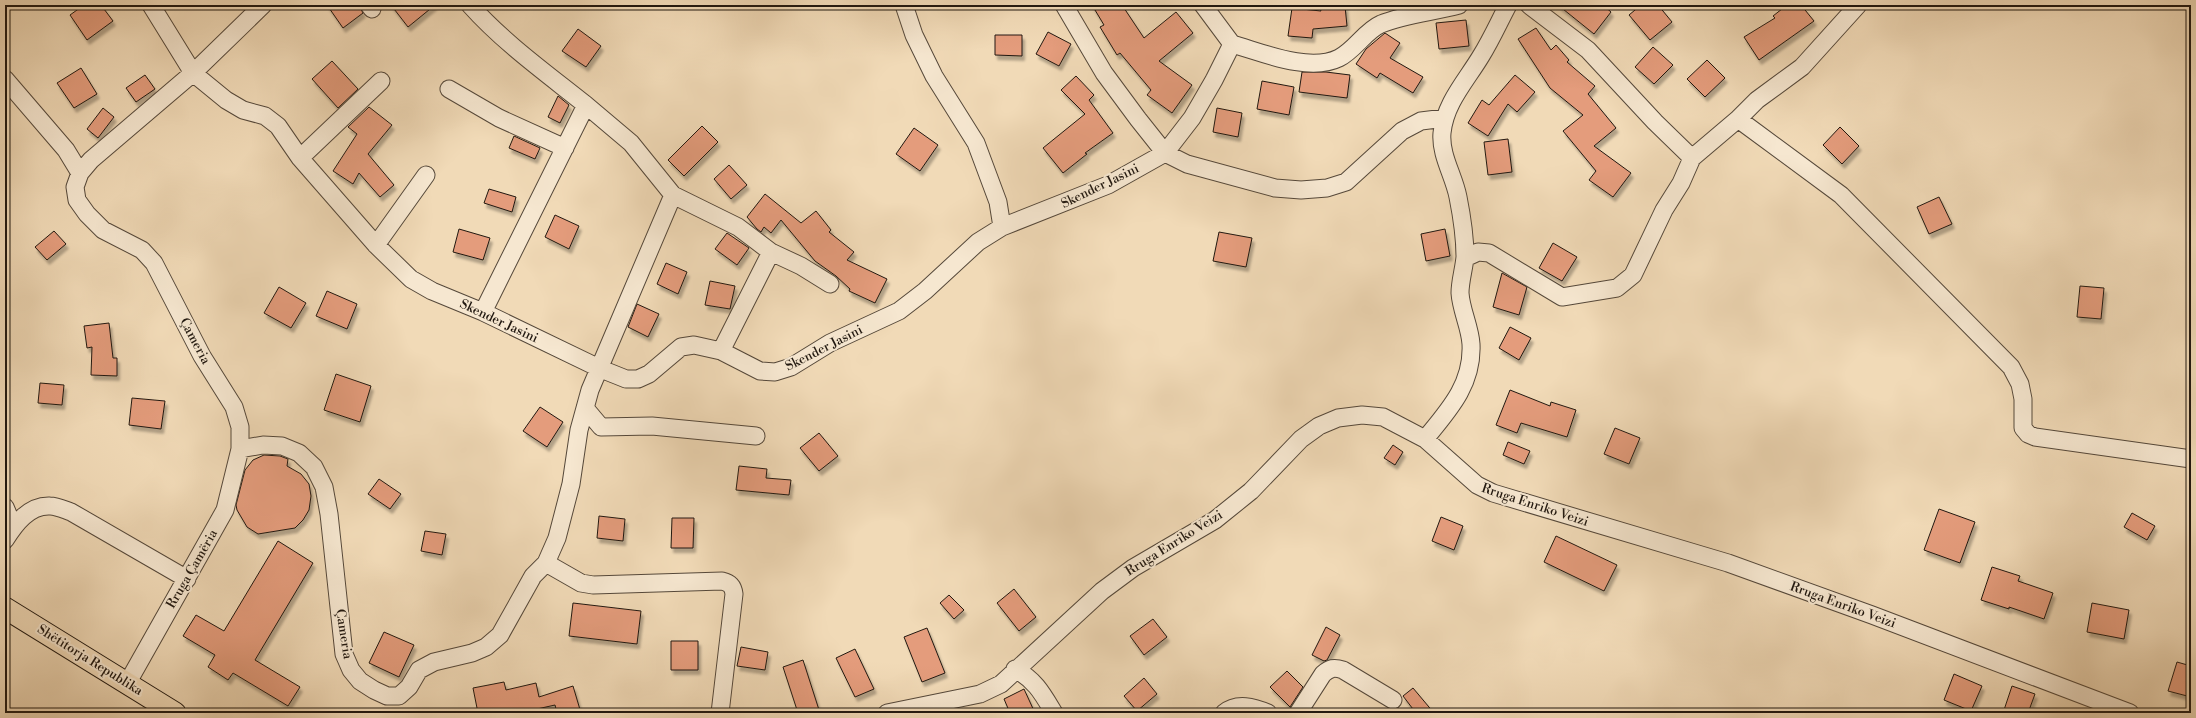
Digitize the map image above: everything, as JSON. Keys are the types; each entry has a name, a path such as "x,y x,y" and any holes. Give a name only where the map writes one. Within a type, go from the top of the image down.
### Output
{"main road":[{"name":"Shëtitorja Republika","path":"5,608 128,682 175,713"}],"street":[{"name":"Skender Jasini","path":"150,5 193,74 226,100 243,110 264,116 278,126 300,158 376,245 411,278 432,291 483,312 601,369 626,379 638,379 649,374 670,354 681,347 694,345 721,351 760,370 775,372 791,367 830,343 899,312 925,291 978,242 1002,227 1108,184 1166,153 1192,118 1214,80 1232,44"},
{"name":"Çameria","path":"263,5 193,74 91,160 80,173 75,187 77,200 87,214 103,230 142,250 154,263 202,356 234,406 240,426 240,449 263,445 282,446 299,453 314,467 324,487 329,514 344,654 351,670 360,681 387,696 399,696 409,687 419,670 434,662 479,650 500,635 533,576 546,563"},
{"path":"470,5 486,23 508,42 631,142 673,195 738,227 771,252 801,266 830,284"},
{"path":"904,5 914,35 934,76 976,143 998,202 1002,227"},
{"path":"1064,5 1104,73 1166,153 1187,164 1275,188 1301,190 1327,188 1346,182 1402,131 1421,121 1445,118"},
{"path":"1203,5 1232,44 1293,61 1317,63 1338,58 1353,48 1379,24 1459,5"},
{"path":"1425,439 1453,406 1463,389 1470,366 1471,343 1460,294 1464,258 1464,236 1456,185 1444,152 1442,135 1445,118 1452,101 1482,55 1508,5"},
{"path":"1529,5 1588,50 1655,122 1692,158"},
{"path":"1464,258 1478,252 1489,253 1562,297 1617,288 1633,275 1664,210 1681,183 1692,158 1738,119 1757,100 1802,67 1858,5"},
{"path":"5,79 66,150 80,173"},
{"path":"300,158 381,81"},
{"path":"449,89 499,118 565,148"},
{"path":"483,312 586,105"},
{"path":"1738,119 1841,195 2010,367 2020,384 2023,399 2024,428 2028,434 2035,437 2191,460"},
{"path":"376,245 426,175"},
{"path":"673,195 601,369 590,390 579,430 571,484 557,538 546,563 581,583 593,585 722,581 729,583 733,588 734,594 720,713"},
{"path":"721,351 771,252"},
{"path":"585,408 601,427"},
{"name":"Rruga Enriko Veizi","path":"887,713 917,710 980,694 1001,684 1015,669 1102,590 1133,568 1215,520 1245,496 1301,440 1319,426 1338,418 1362,415 1383,417 1425,439 1477,486 1493,493 1728,563 1872,615 2130,713"},
{"path":"579,430 601,427 652,426 756,436"},
{"name":"Rruga Çamëria","path":"128,682 225,510 240,449"},
{"path":"5,506 9,533"},
{"path":"9,533 31,510 50,506 71,512 187,579"},
{"path":"1298,713 1323,674 1328,669 1336,668 1343,670 1393,700"},
{"path":"1015,669 1037,684 1054,713"},
{"path":"1224,713 1239,706 1251,706 1268,713"}],"building":[{"path":"84,5 101,5 113,21 87,40 70,15"},
{"path":"327,5 359,5 363,13 343,28"},
{"path":"391,5 435,5 408,27"},
{"path":"1092,5 1122,5 1144,38 1176,12 1193,33 1159,61 1192,85 1172,113 1147,95 1151,90 1120,53 1117,55 1100,27 1104,25"},
{"path":"1558,5 1603,5 1611,12 1594,34"},
{"path":"1641,5 1658,5 1672,22 1650,40 1629,15"},
{"path":"1787,5 1801,5 1814,21 1759,60 1744,37 1775,18 1773,16"},
{"path":"1345,6 1347,26 1313,29 1312,38 1288,36 1292,8 1321,11 1320,8"},
{"path":"1466,20 1469,46 1439,49 1436,23"},
{"path":"1536,28 1551,50 1556,45 1569,60 1567,62 1595,86 1588,94 1616,128 1594,146 1631,173 1613,197 1589,180 1596,171 1563,131 1583,115 1550,88 1518,39"},
{"path":"578,29 601,46 586,67 562,51"},
{"path":"1048,32 1071,44 1059,66 1036,54"},
{"path":"1385,33 1400,43 1390,58 1423,77 1413,93 1380,73 1377,78 1356,64 1366,49"},
{"path":"995,35 1022,35 1022,56 995,55"},
{"path":"1653,47 1673,65 1654,84 1635,67"},
{"path":"1707,60 1725,78 1705,97 1687,79"},
{"path":"332,61 358,89 338,108 312,79"},
{"path":"81,68 97,94 74,108 57,83"},
{"path":"1302,72 1326,72 1350,75 1347,98 1299,92"},
{"path":"145,75 155,89 136,102 126,88"},
{"path":"1515,75 1535,92 1517,112 1508,104 1488,136 1468,123 1482,100 1489,105"},
{"path":"1076,76 1094,95 1089,100 1113,133 1085,153 1087,154 1063,173 1043,148 1085,114 1061,90"},
{"path":"1262,81 1294,87 1289,115 1257,109"},
{"path":"558,96 569,105 560,123 548,117"},
{"path":"369,107 392,125 368,154 394,185 380,197 359,173 353,184 333,171 357,134 348,127"},
{"path":"103,108 114,117 98,138 87,129"},
{"path":"1217,108 1242,113 1238,137 1213,132"},
{"path":"702,126 718,142 684,176 668,160"},
{"path":"1840,127 1859,146 1842,164 1823,145"},
{"path":"914,128 938,145 920,171 896,154"},
{"path":"514,136 540,148 535,159 509,148"},
{"path":"1508,139 1512,172 1488,175 1484,142"},
{"path":"729,165 747,185 731,199 714,179"},
{"path":"489,189 516,197 512,212 484,203"},
{"path":"765,194 801,223 816,211 831,230 829,232 854,252 847,260 887,279 875,303 849,291 850,289 836,276 815,261 781,220 771,233 764,227 761,232 757,229 747,217"},
{"path":"1939,197 1952,224 1929,234 1917,207"},
{"path":"555,215 579,226 569,249 545,237"},
{"path":"459,229 490,238 483,260 453,252"},
{"path":"1445,229 1450,256 1426,261 1421,234"},
{"path":"54,231 66,244 47,260 35,247"},
{"path":"1219,232 1252,238 1246,267 1213,261"},
{"path":"727,233 749,248 737,265 715,249"},
{"path":"1553,243 1577,257 1562,281 1539,268"},
{"path":"666,263 687,272 678,294 657,284"},
{"path":"1502,273 1527,287 1519,315 1493,307"},
{"path":"710,281 735,286 730,309 705,305"},
{"path":"2080,286 2104,288 2101,319 2077,317"},
{"path":"279,287 306,303 291,328 264,313"},
{"path":"327,291 357,304 347,329 316,316"},
{"path":"637,304 659,314 648,337 628,327"},
{"path":"109,323 113,358 117,358 117,376 91,375 92,347 87,348 84,326"},
{"path":"1510,327 1531,338 1519,360 1499,348"},
{"path":"336,374 371,386 360,422 324,410"},
{"path":"40,383 64,385 62,405 38,403"},
{"path":"1510,390 1550,406 1551,402 1576,410 1567,437 1521,423 1517,433 1496,425"},
{"path":"132,398 165,401 161,429 129,425"},
{"path":"540,407 563,422 547,447 523,431"},
{"path":"1615,428 1640,438 1629,464 1604,454"},
{"path":"819,433 838,456 819,471 800,448"},
{"path":"1508,442 1530,451 1524,464 1503,455"},
{"path":"1393,445 1403,452 1395,465 1384,458"},
{"path":"264,455 280,456 288,459 287,466 301,474 309,484 311,496 309,510 303,520 295,528 258,534 247,527 237,510 236,505 245,470 253,460"},
{"path":"739,466 767,469 766,478 791,480 789,495 736,490"},
{"path":"379,479 401,494 390,509 368,494"},
{"path":"1939,509 1975,522 1960,563 1924,550"},
{"path":"2132,513 2155,526 2147,540 2124,527"},
{"path":"599,516 625,519 623,541 597,538"},
{"path":"1441,517 1463,526 1454,550 1432,541"},
{"path":"672,518 694,518 693,548 671,548"},
{"path":"425,531 446,534 442,555 421,551"},
{"path":"1556,536 1617,565 1604,591 1544,562"},
{"path":"278,541 313,563 255,660 300,687 288,706 233,673 228,680 208,667 215,655 183,636 196,615 224,631"},
{"path":"1992,567 2020,576 2018,581 2053,593 2044,619 2009,607 2009,609 1981,600"},
{"path":"1014,589 1036,617 1019,631 997,603"},
{"path":"949,595 964,610 954,619 940,603"},
{"path":"573,603 641,611 637,644 569,636"},
{"path":"2092,603 2129,610 2124,639 2087,632"},
{"path":"1153,619 1167,637 1144,655 1130,636"},
{"path":"1326,627 1340,635 1327,660 1324,661 1312,655"},
{"path":"927,628 945,673 922,682 904,637"},
{"path":"384,632 414,645 399,677 369,663"},
{"path":"671,641 698,641 698,670 671,670"},
{"path":"741,647 768,652 765,670 737,666"},
{"path":"855,649 874,689 855,697 836,658"},
{"path":"803,660 820,713 798,713 783,667"},
{"path":"2177,662 2191,666 2191,697 2168,691"},
{"path":"1287,671 1303,687 1290,707 1270,687"},
{"path":"1954,674 1982,686 1971,711 1944,700"},
{"path":"1144,678 1157,694 1137,711 1124,696"},
{"path":"504,682 506,690 536,683 539,697 573,686 581,713 557,713 555,705 519,713 514,713 513,709 495,713 478,713 473,688"},
{"path":"2012,686 2035,694 2028,713 2003,713"},
{"path":"1413,688 1434,713 1416,713 1403,696"},
{"path":"1024,689 1035,713 1010,713 1004,699"}]}
